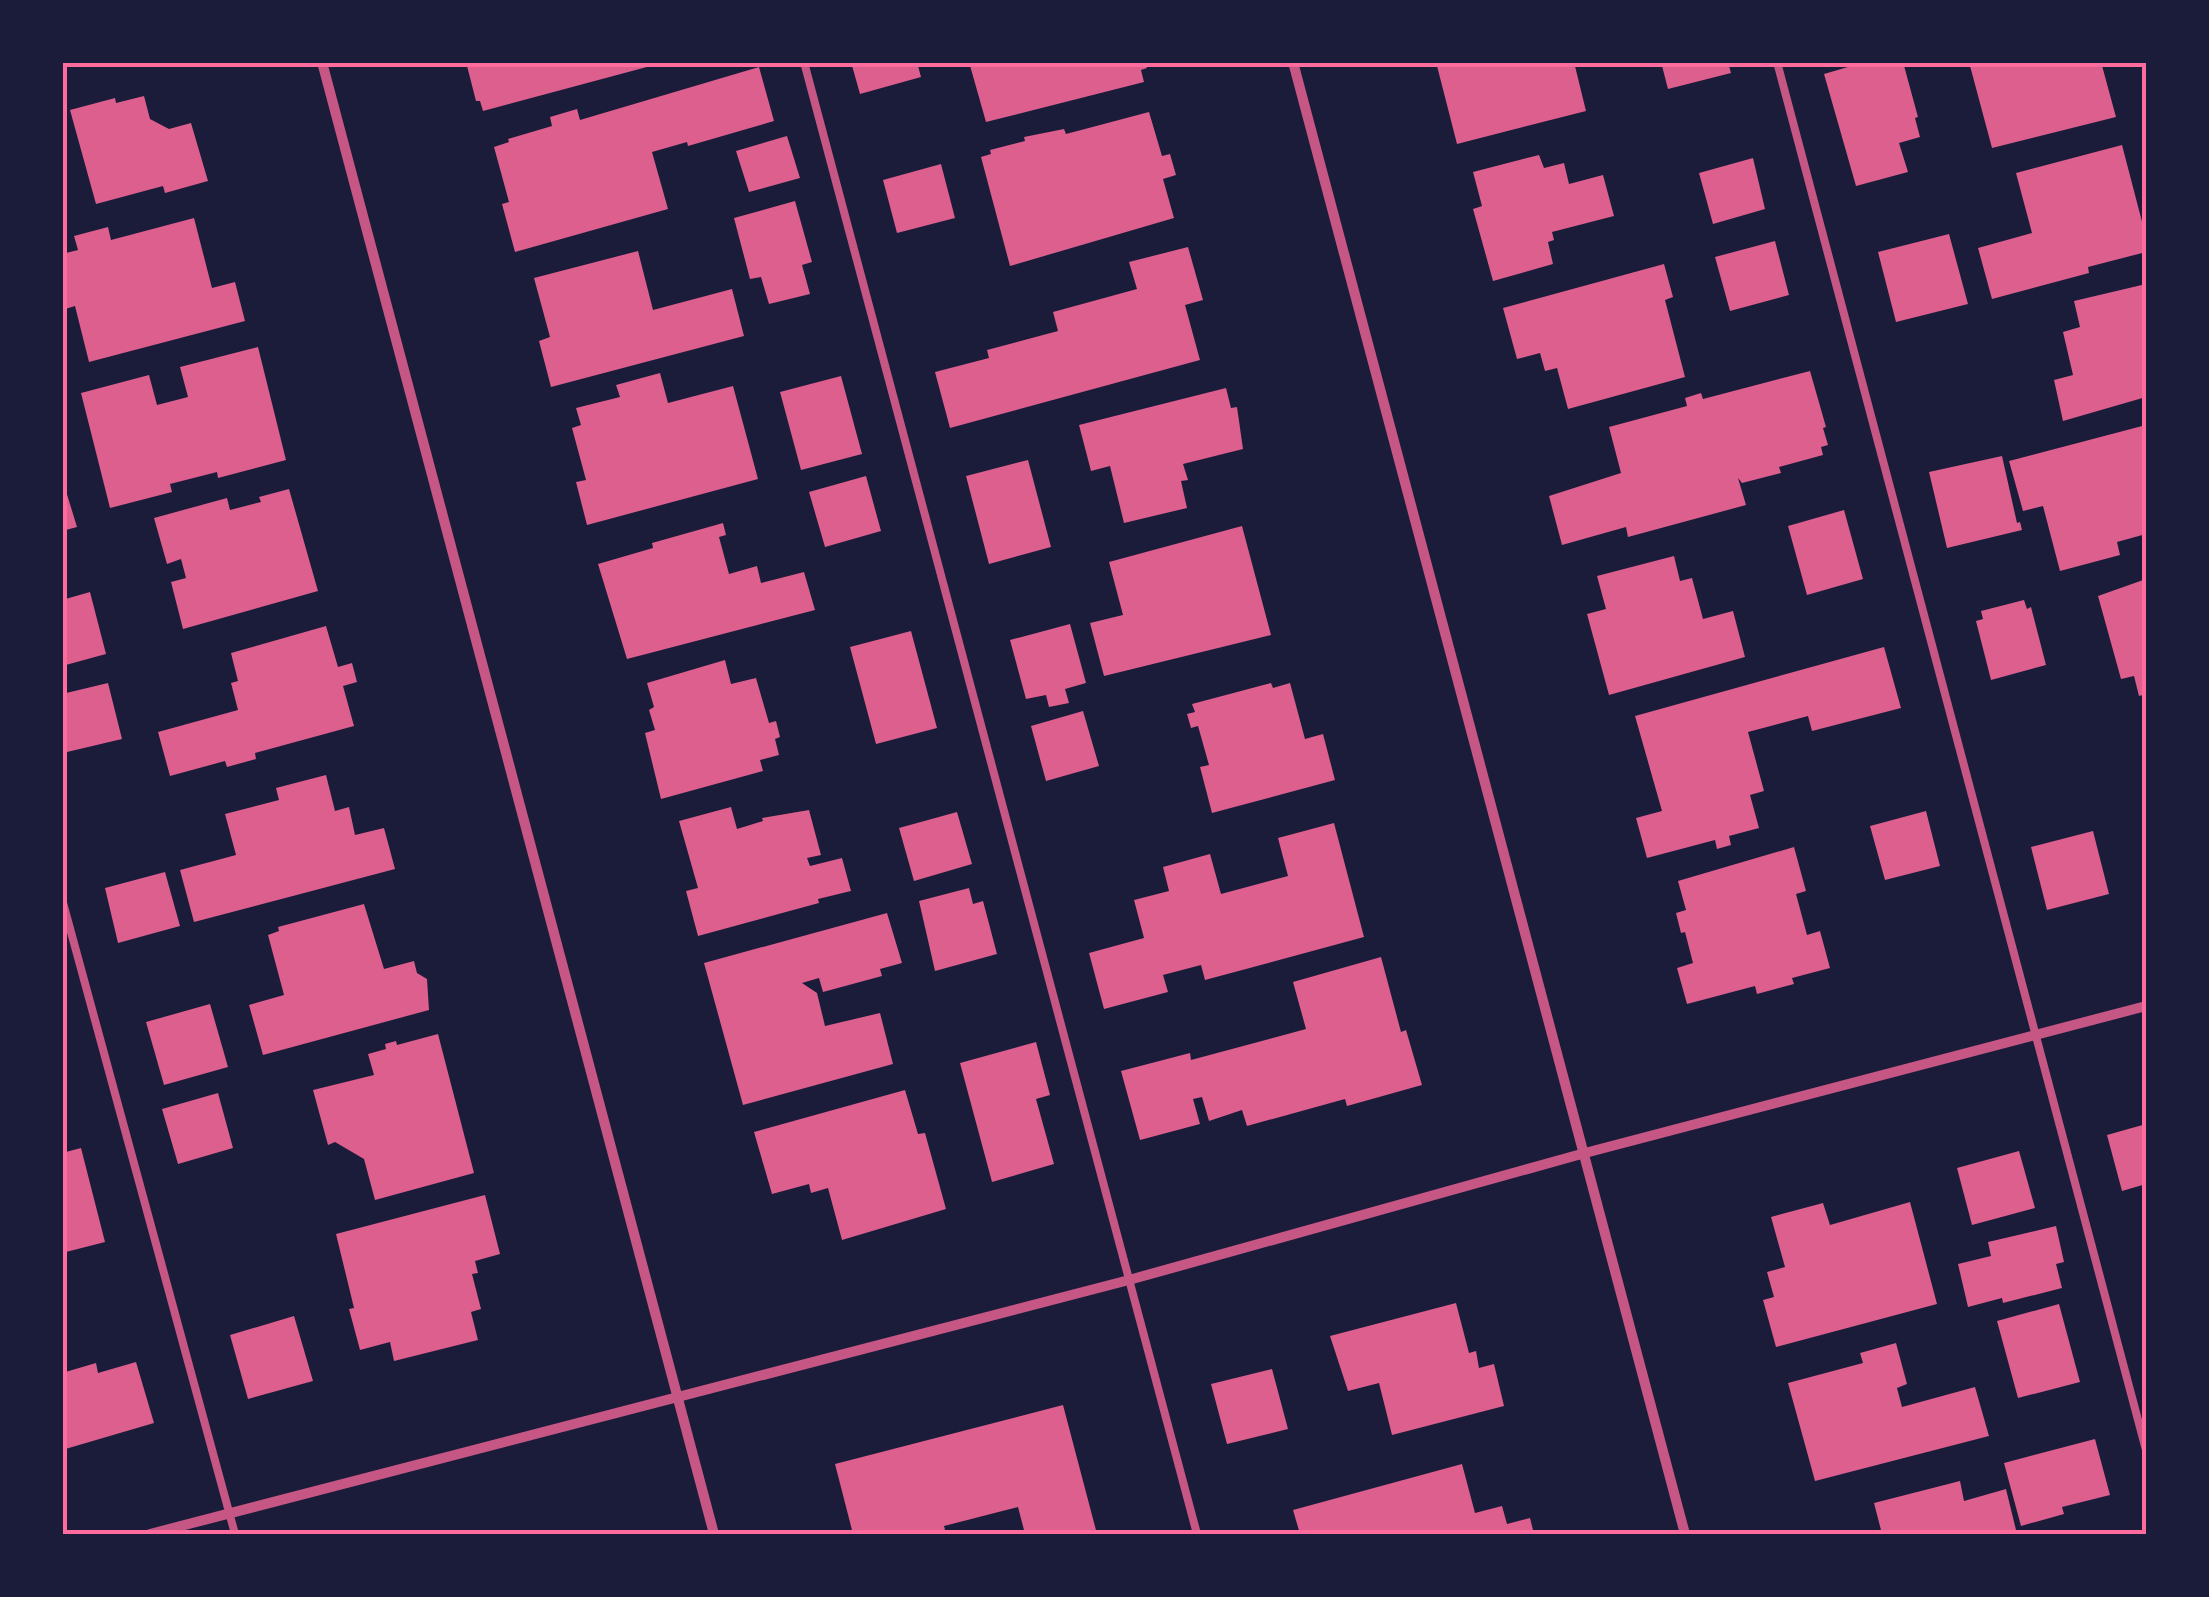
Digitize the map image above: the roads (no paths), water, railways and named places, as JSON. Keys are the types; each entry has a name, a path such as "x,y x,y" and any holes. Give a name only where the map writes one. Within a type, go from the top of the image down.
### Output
{"street":[{"path":"322,62 714,1534"},
{"path":"1294,62 1686,1534"},
{"path":"150,1534 1129,1280 1585,1153 2146,1006"}],"lane":[{"path":"804,62 1197,1534"},
{"path":"1777,62 2146,1450"},
{"path":"62,899 235,1534"}]}
